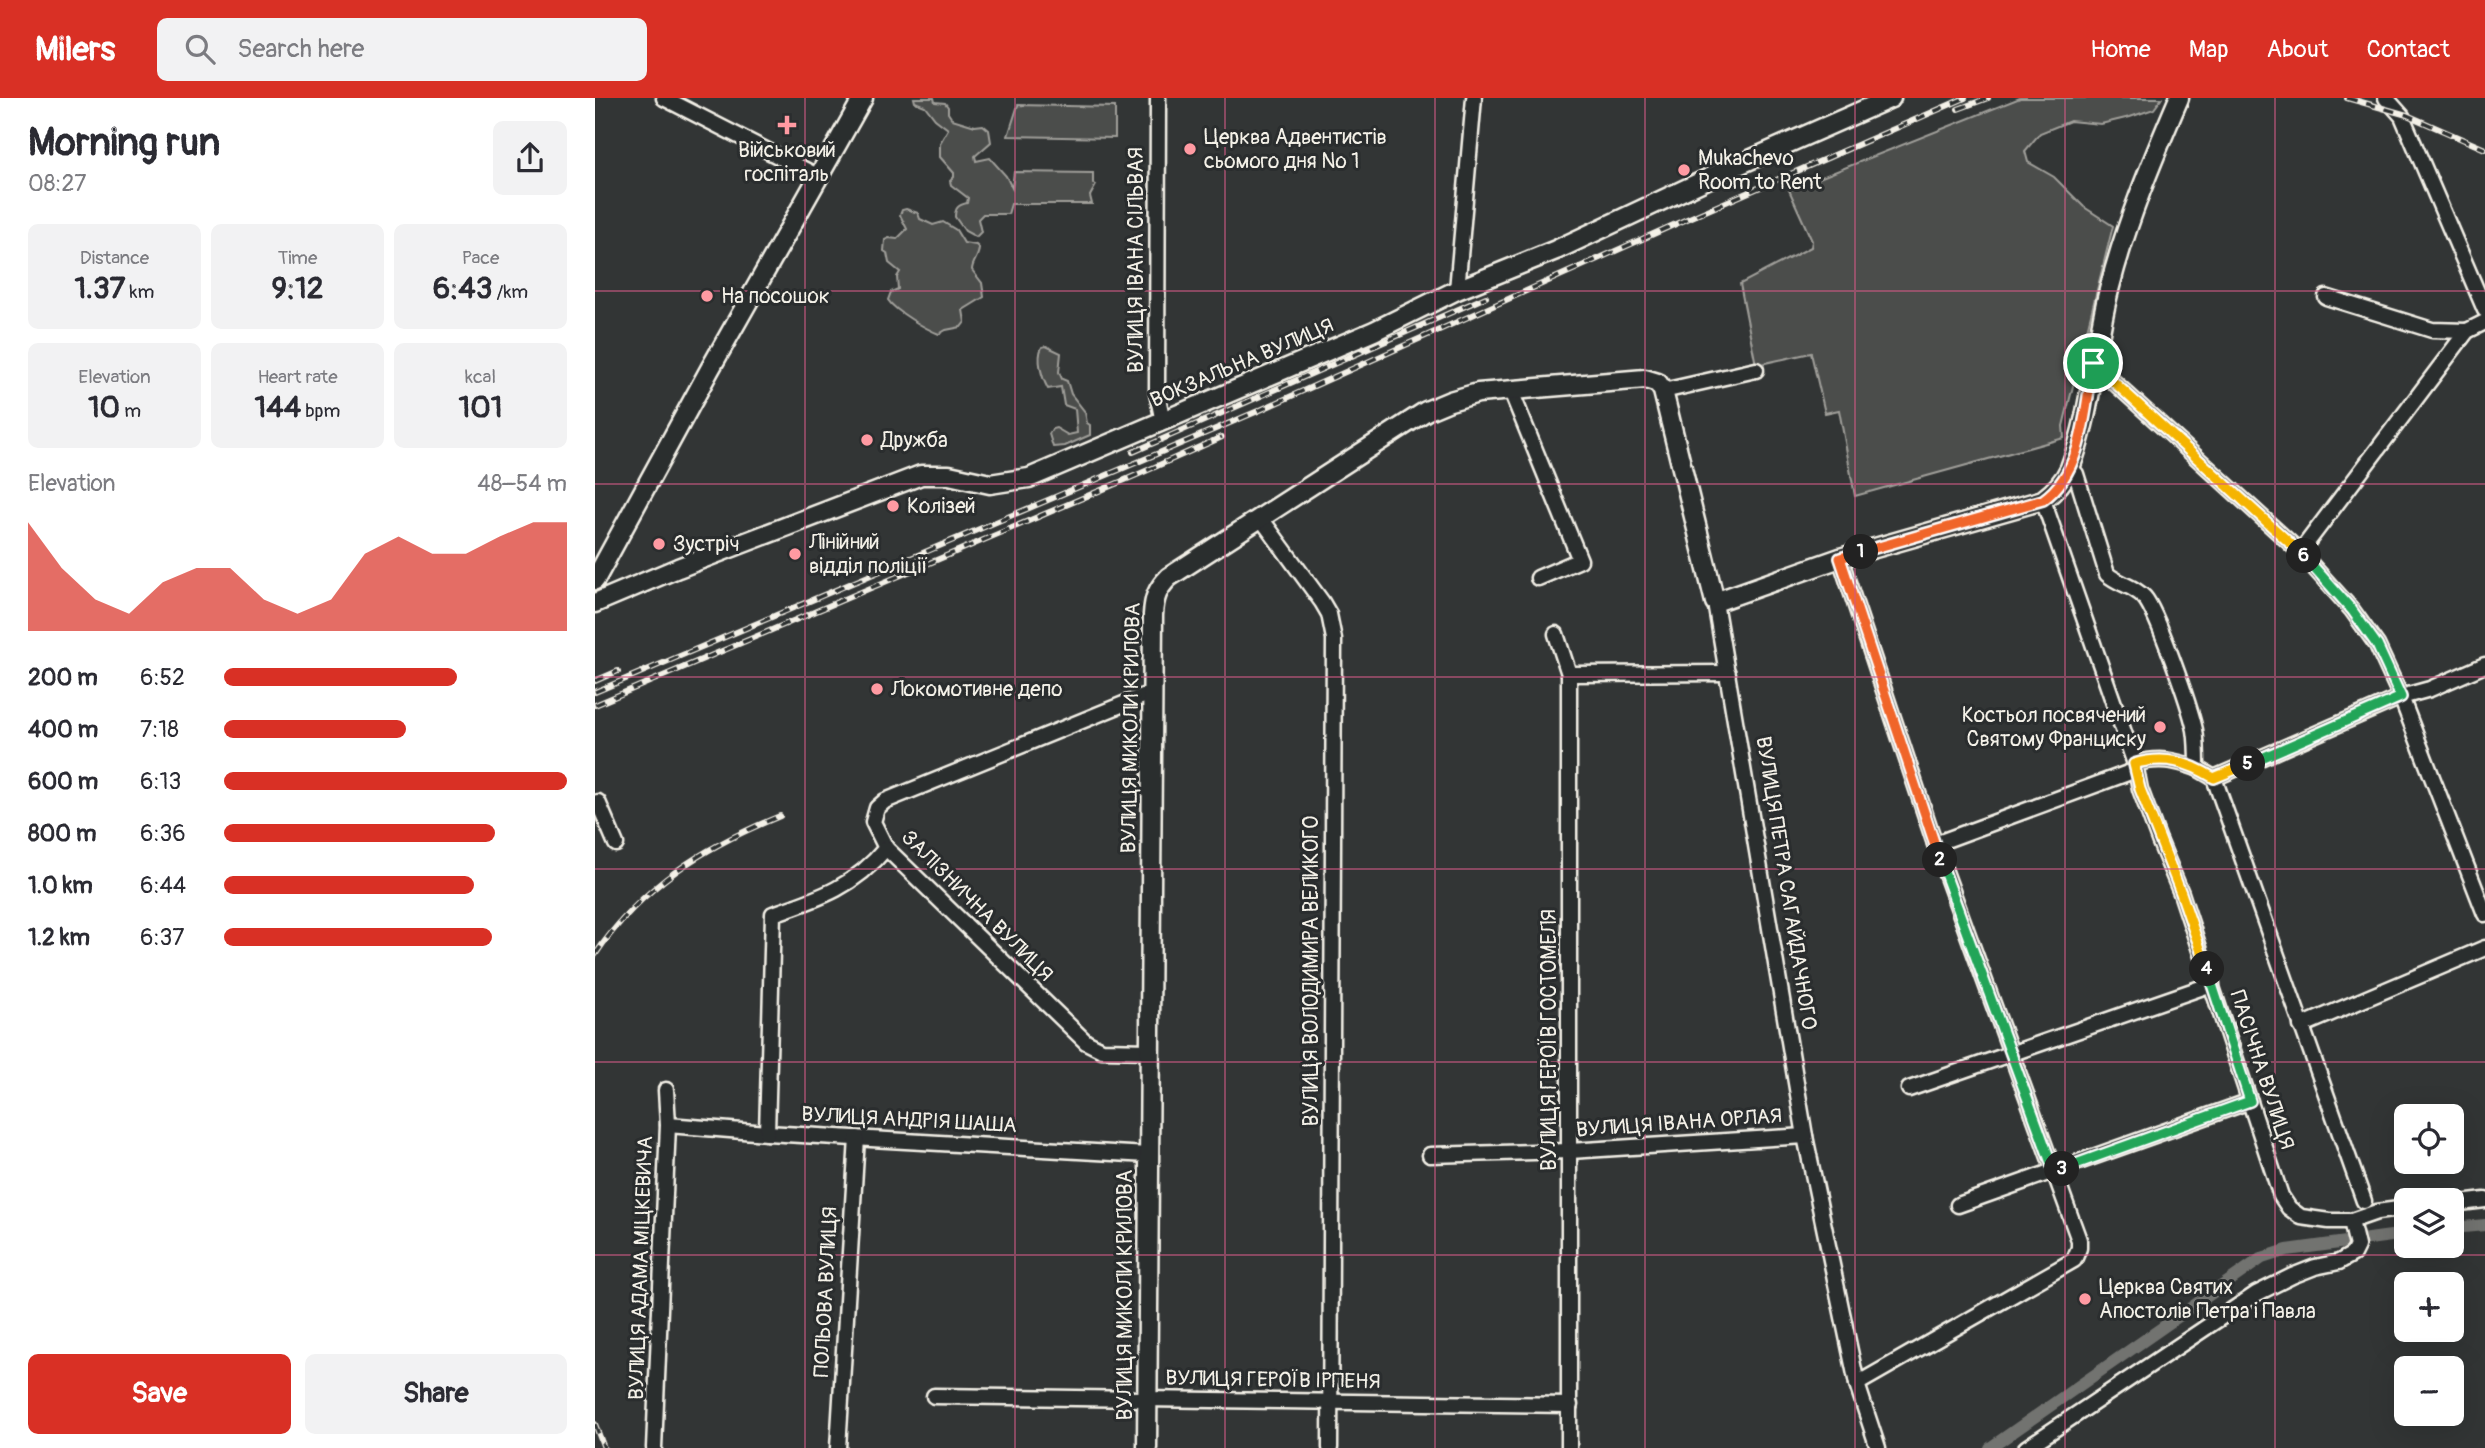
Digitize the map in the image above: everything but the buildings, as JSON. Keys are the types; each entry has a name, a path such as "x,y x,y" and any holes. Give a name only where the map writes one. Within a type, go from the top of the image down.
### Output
{"street":[{"path":"664,98 819,177"},
{"path":"595,580 863,98"},
{"name":"ВУЛИЦЯ ІВАНА СІЛЬВАЯ","path":"1158,98 1157,393 1163,422"},
{"path":"1457,290 1474,98"},
{"name":"ВОКЗАЛЬНА ВУЛИЦЯ","path":"595,603 904,480 935,474 990,484 1016,482 1374,331 1457,290 1556,250 1720,173 1891,98"},
{"path":"1715,602 1840,558 2043,500 2055,491 2070,469 2081,429 2109,290 2124,238 2179,98"},
{"path":"2386,98 2402,116 2485,310"},
{"path":"2326,297 2433,330 2467,331"},
{"path":"2300,552 2467,331 2485,322"},
{"path":"2093,363 2300,552 2352,610 2377,645 2401,697 2485,914"},
{"path":"1663,391 1756,370"},
{"name":"ВУЛИЦЯ МИКОЛИ КРИЛОВА","path":"1147,1448 1156,593 1169,577 1437,405 1478,393 1645,379 1658,383 1663,391"},
{"path":"1511,391 1580,559 1538,578"},
{"name":"ВУЛИЦЯ ПЕТРА САГАЙДАЧНОГО","path":"1663,391 1715,602 1805,1136 1857,1384 1878,1448"},
{"path":"2070,469 2076,474 2107,574 2113,580 2141,594 2152,610 2195,729 2197,768"},
{"name":"ПАСІЧНА ВУЛИЦЯ","path":"2043,500 2135,767 2140,789 2181,893 2281,1196 2289,1208 2301,1217 2329,1221 2354,1233"},
{"name":"ВУЛИЦЯ ВОЛОДИМИРА ВЕЛИКОГО","path":"1261,517 1322,602 1329,614 1334,639 1330,1448"},
{"path":"1840,558 1935,844 2079,1240 2078,1254 2074,1260 1857,1384"},
{"name":"ВУЛИЦЯ ГЕРОЇВ ГОСТОМЕЛЯ","path":"1556,634 1569,674 1569,1448"},
{"path":"2214,778 2401,697 2430,689 2485,665"},
{"path":"1569,674 1728,673"},
{"name":"ЗАЛІЗНИЧНА ВУЛИЦЯ","path":"1150,1051 1102,1050 1086,1042 886,848 873,822 877,808 885,801 1153,692"},
{"path":"1935,844 2160,759 2176,760 2214,778 2364,1201"},
{"path":"595,803 598,802 616,844"},
{"path":"768,1133 773,914 838,890 863,872 886,848"},
{"path":"2301,1026 2485,948"},
{"path":"1909,1089 2212,984"},
{"name":"ВУЛИЦЯ АДАМА МІЦКЕВИЧА","path":"654,1448 668,1125 666,1090"},
{"path":"1958,1205 2250,1101"},
{"name":"ВУЛИЦЯ АНДРІЯ ШАША","path":"668,1125 1149,1155"},
{"name":"ВУЛИЦЯ ІВАНА ОРЛАЯ","path":"1430,1155 1570,1151 1805,1136"},
{"name":"ПОЛЬОВА ВУЛИЦЯ","path":"838,1448 857,1138"},
{"path":"2464,1203 2485,1200"},
{"path":"2027,1448 2256,1294 2293,1276 2315,1267 2339,1262 2353,1254 2354,1233 2377,1212 2394,1210"},
{"name":"ВУЛИЦЯ ГЕРОЇВ ІРПЕНЯ","path":"934,1396 1570,1405"}],"shaded area":[{"path":"914,98 934,98 935,102 945,103 952,119 975,126 983,125 989,130 991,142 975,156 976,161 990,158 1006,176 1012,188 1014,172 1093,173 1093,183 1096,185 1090,196 1092,204 1011,204 1008,214 983,214 978,219 981,232 976,237 965,231 955,214 958,207 967,203 968,198 951,185 954,173 940,157 940,143 948,129 935,119 925,106 915,102"},
{"path":"2020,98 2162,98 2154,109 2130,117 2101,124 2070,121 2040,133 2025,151 2028,162 2054,177 2084,207 2113,226 2063,426 2064,438 1855,496 1839,410 1825,413 1811,353 1756,365 1740,284 1811,247 1812,241 1789,190"},
{"path":"1018,105 1115,107 1115,138 1008,136"},
{"path":"902,210 918,213 920,219 933,225 943,222 956,230 964,243 979,248 972,270 982,283 984,297 963,310 965,322 961,327 939,334 911,319 888,300 891,292 898,289 897,277 900,272 889,263 884,251 885,240 897,239 907,229 900,215"},
{"path":"1046,346 1061,353 1059,372 1062,379 1067,381 1071,394 1085,412 1090,425 1090,435 1065,446 1053,447 1049,434 1056,428 1068,435 1077,433 1075,409 1064,405 1061,387 1048,389 1046,385 1040,352 1042,347"}],"waterway":[{"path":"2464,1227 2485,1225"},
{"path":"1990,1448 2262,1258 2287,1250 2394,1236"}],"railway":[{"path":"595,692 1258,411 1965,98"},
{"path":"1958,109 1988,98"},
{"path":"2347,98 2407,115 2485,149"},
{"path":"1133,452 1486,297"},
{"path":"595,705 1222,437"},
{"path":"595,681 618,671"},
{"path":"595,955 613,930 654,888 700,855 780,816"},
{"path":"595,1424 604,1448"}],"place":[{"name":"Військовий госпіталь","path":"787,125"},
{"name":"Церква Адвентистів сьомого дня № 1","path":"1190,149"},
{"name":"Mukachevo Room to Rent","path":"1684,170"},
{"name":"На посошок","path":"707,296"},
{"name":"Дружба","path":"867,440"},
{"name":"Колізей","path":"893,506"},
{"name":"Зустріч","path":"659,544"},
{"name":"Лінійний відділ поліції","path":"795,554"},
{"name":"Локомотивне депо","path":"877,689"},
{"name":"Костьол посвячений Святому Франциску","path":"2160,727"},
{"name":"Церква Святих Апостолів Петра і Павла","path":"2085,1299"}],"route":[{"path":"2093,363 2300,552 2352,610 2377,645 2401,697 2214,778 2176,760 2149,760 2134,764 2140,789 2181,893 2250,1101 2054,1171 1935,844 1840,558 2043,500 2055,491 2070,469 2081,429 2093,363"}]}
